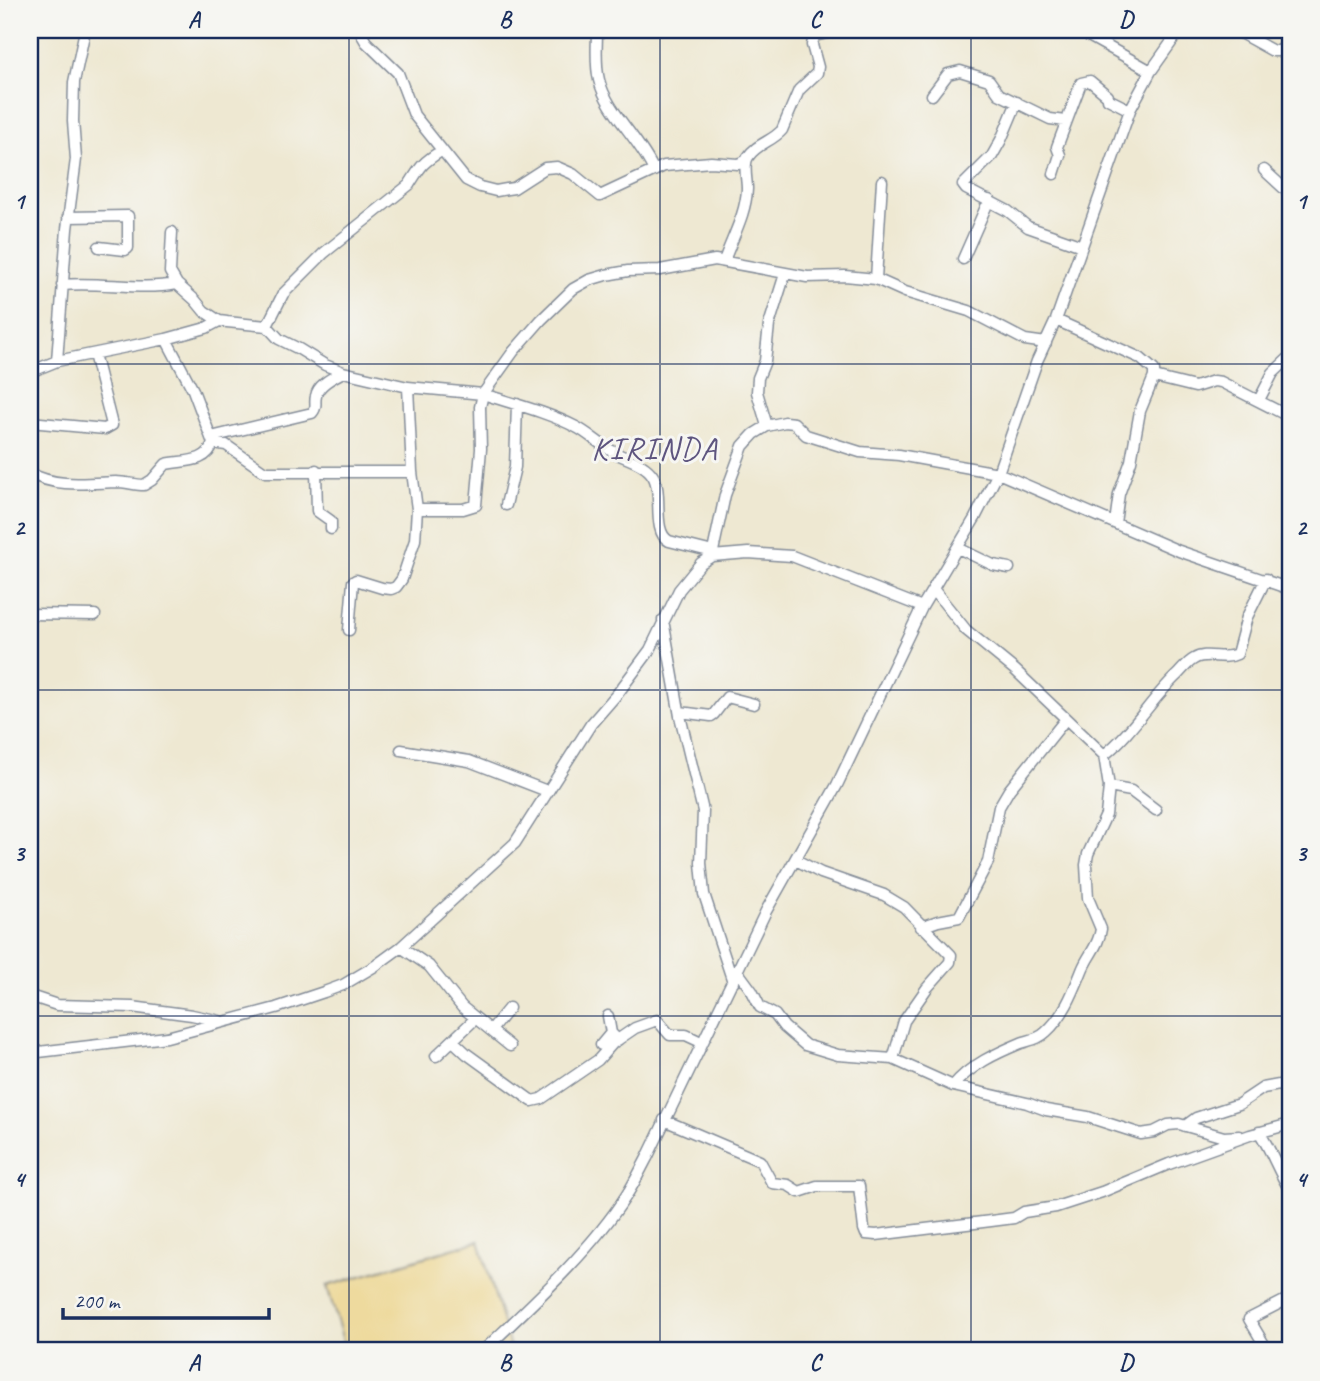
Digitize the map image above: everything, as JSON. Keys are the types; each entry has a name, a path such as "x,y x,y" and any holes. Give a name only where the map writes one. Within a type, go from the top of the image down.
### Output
{"street":[{"path":"57,362 76,151 72,121 74,85 85,30"},
{"path":"359,30 366,42 400,76 411,110 441,150 466,180 480,187 496,191 514,188 545,167 557,167 573,174 600,196 664,166 711,162 743,166"},
{"path":"597,30 597,65 606,99 646,153 654,171"},
{"path":"724,261 747,194 743,166 753,151 778,136 799,90 817,73 818,66 812,45 814,36 840,30"},
{"path":"1078,30 1151,71"},
{"path":"482,1351 524,1312 596,1237 626,1196 766,911 837,785 922,607 958,548 998,473 1037,361 1056,320 1130,110 1151,71 1180,30"},
{"path":"1235,30 1273,51 1280,51 1290,40"},
{"path":"932,95 948,74 960,71 989,80 999,94 1050,119 1066,121"},
{"path":"1054,174 1060,155 1057,147 1079,87 1085,81 1090,81 1108,96 1108,99 1130,110"},
{"path":"1017,102 992,156 963,183 966,189 1008,211 1028,227 1082,246"},
{"path":"267,326 283,294 324,253 409,184 416,170 441,150"},
{"path":"1264,170 1290,194"},
{"path":"876,279 882,181"},
{"path":"963,259 989,200"},
{"path":"68,217 128,216 128,248 125,250 99,247"},
{"path":"172,232 169,265 177,284 210,317 219,321 267,326 279,340 343,372 408,387 483,394 576,427 613,452 649,470 658,487 660,530 663,537 669,541 712,554 792,556 922,607"},
{"path":"417,509 463,509 476,505 481,449 480,407 483,394 513,352 558,301 589,280 628,271 660,270 715,260 785,274 862,276 969,312 1025,340 1046,343"},
{"path":"767,426 757,392 758,377 765,361 769,325 785,274"},
{"path":"62,285 79,283 141,288 177,284"},
{"path":"1056,320 1140,358 1152,367 1154,377 1140,411 1132,461 1119,494 1115,523"},
{"path":"30,372 57,362 166,339 206,328 219,321"},
{"path":"30,473 61,483 96,485 119,482 144,485 166,464 201,458 211,450 212,440 193,390 166,339"},
{"path":"1025,340 1037,361"},
{"path":"30,422 105,429 111,425 94,354"},
{"path":"1259,400 1273,373 1290,357"},
{"path":"212,440 313,413 319,388 343,372"},
{"path":"1154,377 1195,387 1221,382 1290,417"},
{"path":"349,630 354,580 391,589 396,587 402,579 415,541 417,509 412,472 408,387"},
{"path":"506,505 515,467 517,404"},
{"path":"30,1053 167,1037 276,1008 343,985 401,947 515,842 591,724 650,650 679,590 712,554 736,460 743,446 754,434 776,422 794,423 806,435 850,449 998,473 1179,551 1290,589"},
{"path":"212,440 226,445 265,472 412,472"},
{"path":"316,470 317,510 331,521 331,529"},
{"path":"958,548 993,565 1009,568"},
{"path":"1104,755 1122,740 1166,685 1193,659 1203,656 1230,657 1237,654 1247,617 1266,579"},
{"path":"933,589 966,630 1015,670 1104,755 1109,787 1106,815 1088,854 1086,866 1088,898 1101,929 1097,945 1087,959 1072,996 1046,1032 981,1062 953,1086"},
{"path":"30,614 95,615"},
{"path":"663,620 680,712 703,811 701,863 704,894 735,977 752,991 760,1007 775,1015 784,1027 805,1045 838,1055 893,1059 953,1086 1046,1110 1088,1117 1141,1134 1154,1132 1168,1125 1185,1126 1224,1137 1255,1134 1272,1149 1278,1169 1290,1190"},
{"path":"680,712 710,716 727,697 754,704"},
{"path":"921,927 959,917 988,862 999,807 1009,790 1065,720"},
{"path":"401,750 469,761 547,791"},
{"path":"1109,787 1131,791 1156,810"},
{"path":"796,860 821,873 884,895 904,907 921,927 951,954 951,959 904,1021 893,1059"},
{"path":"401,947 437,974 461,1007 510,1046"},
{"path":"30,996 57,1005 132,1007 223,1022"},
{"path":"492,1030 509,1008"},
{"path":"608,1016 614,1036"},
{"path":"436,1056 475,1019"},
{"path":"601,1045 614,1036 657,1020 670,1035 685,1035 701,1042"},
{"path":"453,1041 533,1101 541,1099 598,1060 614,1036"},
{"path":"1185,1126 1196,1118 1239,1104 1263,1088 1290,1083"},
{"path":"664,1120 760,1161 772,1183 788,1185 799,1192 817,1186 859,1186 864,1229 866,1234 876,1235 1014,1218 1024,1212 1056,1207 1255,1134 1290,1124"},
{"path":"1268,1351 1249,1318 1290,1298"}],"sand":[{"path":"479,1241 511,1351 346,1351 327,1286"}],"district":[{"name":"KIRINDA","path":"655,448"}]}
